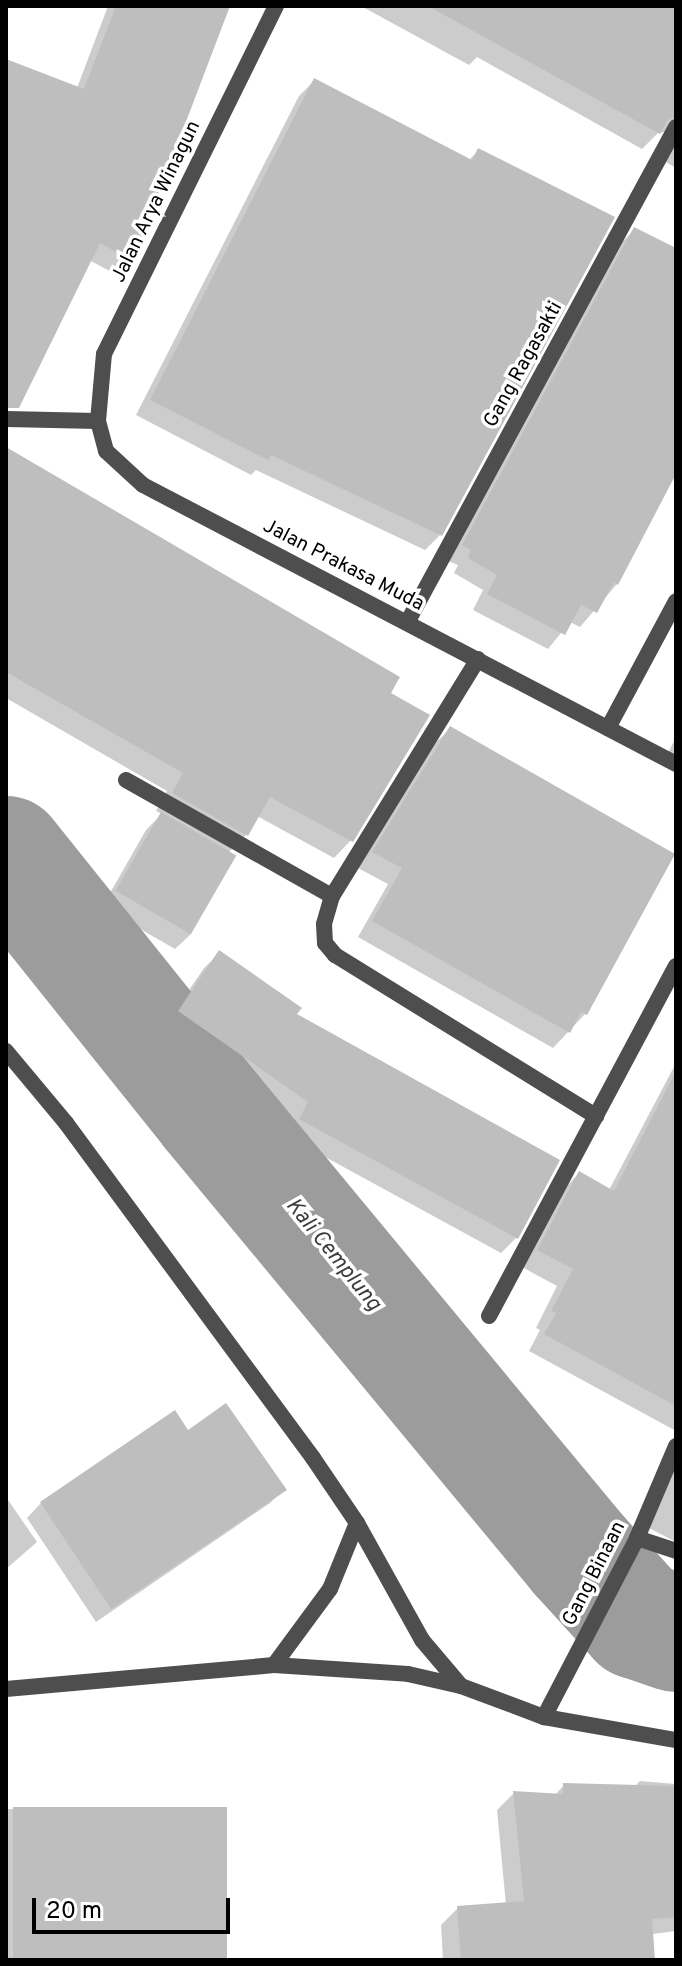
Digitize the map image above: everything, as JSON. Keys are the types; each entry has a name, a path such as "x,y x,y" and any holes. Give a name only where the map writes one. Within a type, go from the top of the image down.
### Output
{"street":[{"name":"Jalan Arya Winagun","path":"98,421 104,354 276,6"},
{"name":"Gang Ragasakti","path":"408,621 671,147 676,127"},
{"path":"6,419 98,421"},
{"name":"Jalan Prakasa Muda","path":"98,421 106,451 143,485 408,621 676,764"},
{"path":"608,728 676,601"},
{"path":"478,659 332,896 324,924 325,943 335,955 596,1116"},
{"path":"126,780 332,896"},
{"path":"489,1316 676,966"},
{"path":"6,1051 66,1123 357,1523 422,1640 461,1686"},
{"name":"Gang Binaan","path":"544,1717 637,1538 676,1446"},
{"path":"274,1665 330,1589 357,1523"},
{"path":"637,1538 676,1551"},
{"path":"6,1689 274,1665 408,1674 461,1686 544,1717 676,1740"}],"building":[{"path":"116,6 230,6 133,261 100,243 19,408 6,408 6,59 84,89"},
{"path":"428,6 676,6 676,116 667,121 660,134"},
{"path":"314,78 472,160 478,148 615,217 442,536 271,455 268,460 150,400"},
{"path":"634,227 676,248 676,474 618,585 614,582 597,613 581,605 565,635 487,594 497,575 468,558 471,550 462,545"},
{"path":"6,447 400,677 391,693 430,715 353,842 270,797 248,836 172,793 183,773 6,672"},
{"path":"450,726 675,854 587,1015 581,1012 570,1033 372,921 402,868 372,852"},
{"path":"161,812 236,856 191,934 116,891"},
{"path":"219,950 302,1008 297,1014 560,1160 518,1239 299,1119 308,1102 178,1011"},
{"path":"676,1071 676,1406 544,1334 556,1313 551,1311 573,1269 537,1250 579,1171 614,1191"},
{"path":"226,1403 287,1490 111,1609 40,1502 175,1410 188,1430"},
{"path":"563,1783 676,1786 676,1917 652,1919 655,1960 461,1960 457,1906 524,1901 513,1791 563,1794"},
{"path":"13,1807 227,1807 227,1960 13,1960"}],"waterway":[{"name":"Kali Cemplung","path":"6,855 211,1111 579,1555 638,1620 676,1633"}]}
